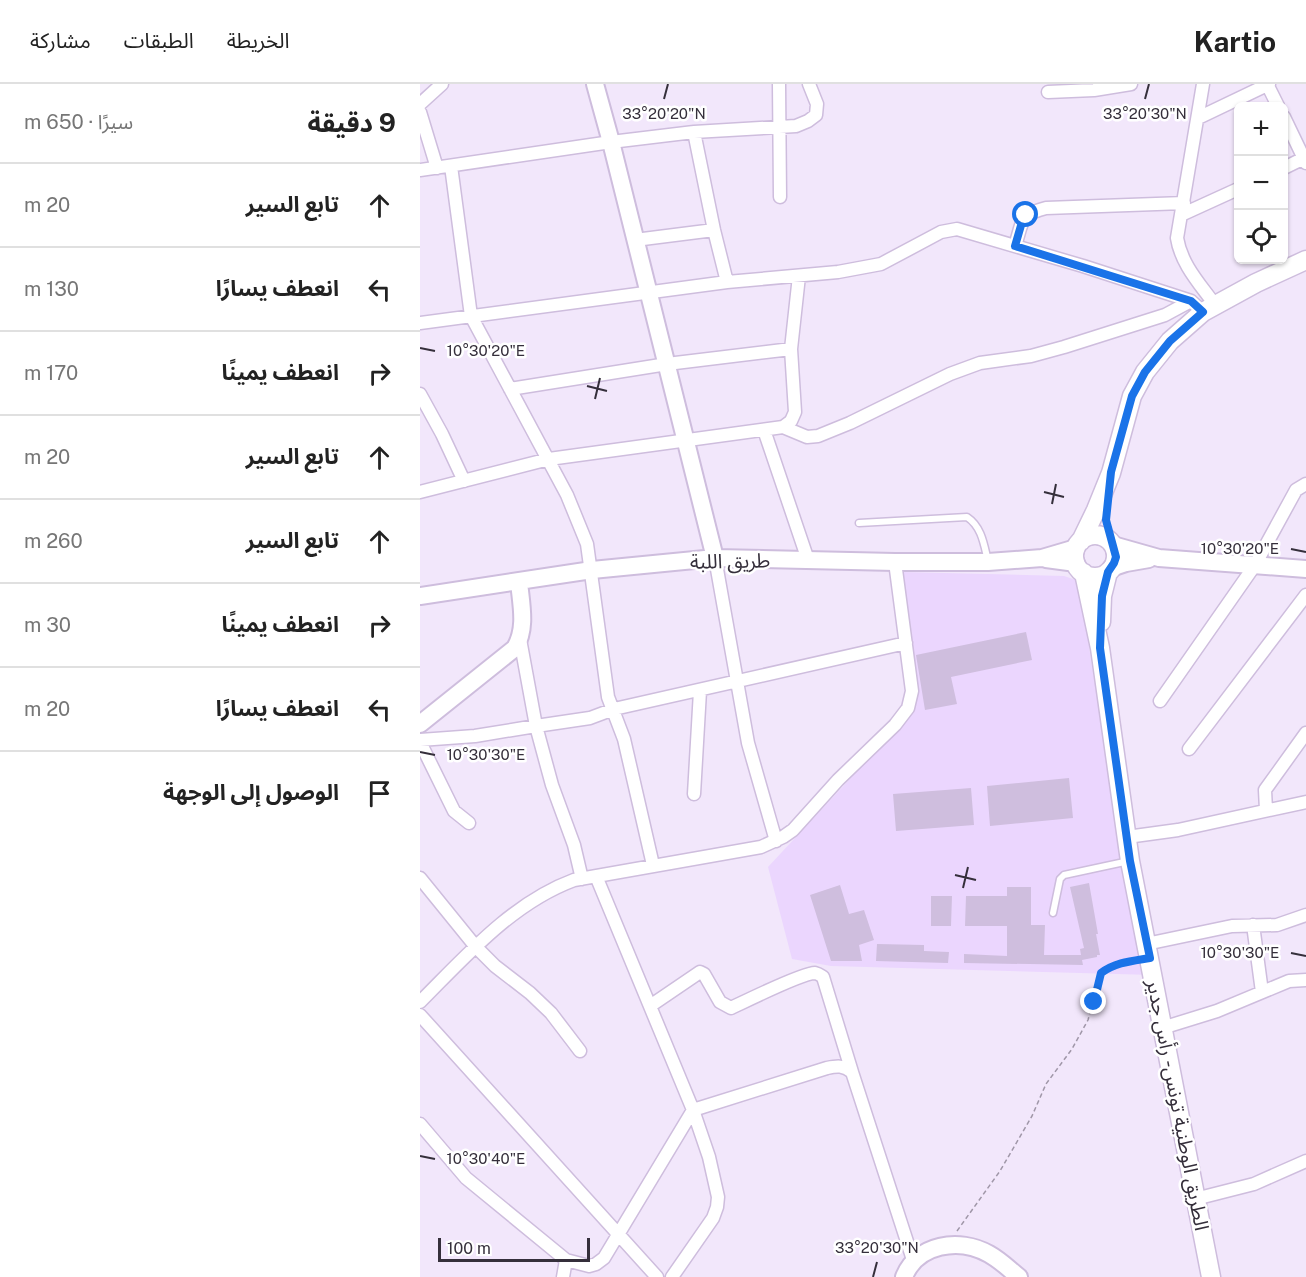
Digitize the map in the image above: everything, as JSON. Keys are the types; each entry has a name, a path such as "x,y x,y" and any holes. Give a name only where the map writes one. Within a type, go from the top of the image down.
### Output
{"main road":[{"path":"595,84 715,558"},
{"path":"1079,556 1111,472 1132,396 1145,372 1203,306 1306,260"},
{"path":"1110,570 1116,557 1106,520 1111,472"},
{"path":"1079,556 1092,535 1099,535 1112,543 1159,558"},
{"path":"1079,556 1098,576 1126,562 1159,558 1306,569"},
{"name":"طريق اللبة","path":"421,592 519,582 592,570 715,558 988,562 1079,556"},
{"name":"الطريق الوطنية تونس - رأس جدير","path":"1079,556 1100,648 1130,861 1211,1277"},
{"name":"الطريق الوطنية تونس - رأس جدير","path":"1100,648 1102,596 1110,570"},
{"path":"420,724 515,648 520,639 522,622 519,582"},
{"path":"903,1277 914,1260 932,1248 950,1245 987,1252 1019,1277"}],"street":[{"path":"420,104 442,84"},
{"path":"779,84 780,197"},
{"path":"420,170 611,142 694,132 779,128 802,123 816,115 817,104 809,84"},
{"path":"1048,92 1094,90 1131,84"},
{"path":"1203,84 1178,238 1179,249 1203,306"},
{"path":"1198,118 1268,84 1276,102"},
{"path":"420,112 437,168"},
{"path":"1288,125 1305,160 1288,166"},
{"path":"694,132 727,282"},
{"path":"451,166 471,316 549,459 587,544 608,697 630,760 653,865"},
{"path":"1015,246 1022,222 1031,212 1047,208 1183,209 1234,191"},
{"path":"635,240 714,230"},
{"path":"420,322 649,291 838,272 881,264 949,230 967,231 1203,306"},
{"path":"420,492 549,459 783,427 791,421 795,412 792,349 799,276"},
{"path":"783,427 807,437 818,436 980,363 1031,356 1165,315 1203,306"},
{"path":"510,389 667,364 792,349"},
{"path":"420,394 464,481"},
{"path":"764,430 808,561"},
{"path":"1160,701 1255,565 1296,490 1306,483"},
{"path":"715,558 748,743 776,841"},
{"path":"420,1002 519,909 555,887 582,879 653,865 761,847 793,830 908,708 912,691 896,562"},
{"path":"1189,749 1306,596"},
{"path":"520,639 536,726 552,785 574,845 582,879"},
{"path":"469,823 454,811 420,741 475,736 590,718 614,709 906,643"},
{"path":"694,794 700,691"},
{"path":"1266,810 1265,790 1306,733"},
{"path":"1127,837 1178,830 1306,802"},
{"path":"597,876 693,1110 709,1157 718,1197 712,1218 672,1277"},
{"path":"420,878 476,947 551,1013 580,1051"},
{"path":"1148,951 1232,926 1277,925 1306,915"},
{"path":"1253,925 1262,992"},
{"path":"650,1006 700,972 704,974 720,1002 730,1008 813,973 824,977 852,1072 914,1260"},
{"path":"1162,1028 1217,1011 1289,981 1306,980"},
{"path":"420,1015 657,1277"},
{"path":"420,1124 466,1178 566,1260 590,1266 604,1258 693,1110 827,1068 840,1066 852,1072"},
{"path":"1195,1199 1254,1184 1306,1161"},
{"path":"563,1277 566,1260"}],"lane":[{"path":"859,523 967,517 979,528 988,562"},
{"path":"1053,913 1060,879 1064,875 1130,861"}],"path":[{"path":"950,1245 953,1236 1000,1171 1032,1116 1046,1084 1072,1049 1088,1020 1101,973 1148,951"}],"shaded area":[{"path":"902,572 1064,576 1079,581 1093,673 1153,975 831,966 792,959 768,867 902,723 910,653"}],"building":[{"path":"1026,632 1032,660 951,677 957,704 925,710 916,655"},
{"path":"1069,778 1073,818 990,826 987,786"},
{"path":"971,788 974,825 896,831 893,794"},
{"path":"1089,883 1098,934 1096,934 1100,955 1097,957 1082,960 1083,965 964,963 964,954 1007,956 1007,926 965,926 966,896 1007,896 1007,887 1031,887 1031,925 1045,925 1044,955 1081,955 1080,949 1084,948 1070,887"},
{"path":"840,885 849,914 864,910 874,940 859,945 862,961 831,961 810,895"},
{"path":"931,896 952,896 951,926 931,926"},
{"path":"877,944 924,945 924,951 949,952 948,963 876,961"}],"route":[{"path":"1026,215 1015,246 1191,301 1203,312 1170,341 1145,372 1132,396 1125,416 1111,472 1106,520 1110,542 1116,557 1108,572 1102,596 1100,648 1130,861 1150,958 1123,962 1101,973 1094,1002"}]}
